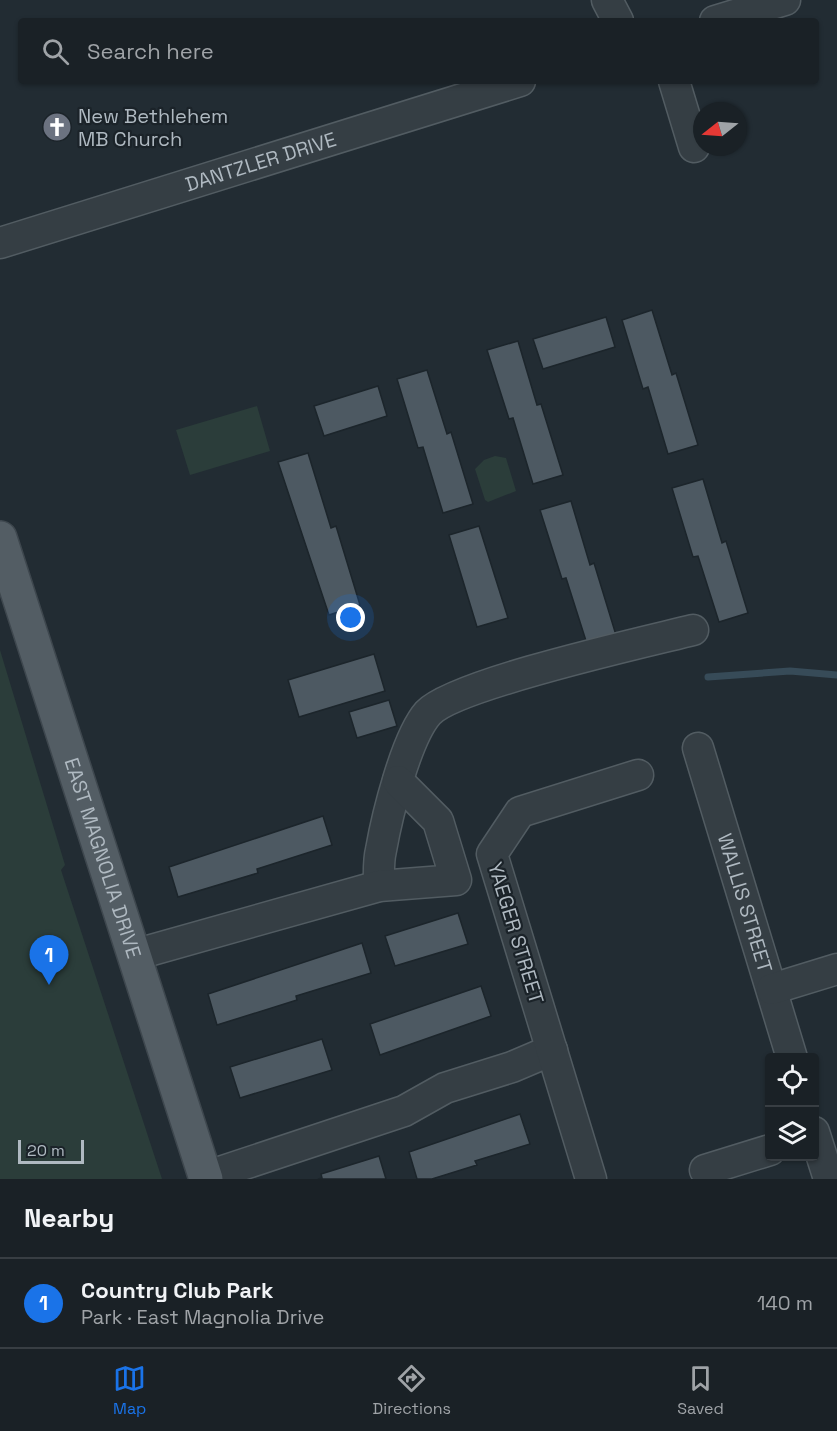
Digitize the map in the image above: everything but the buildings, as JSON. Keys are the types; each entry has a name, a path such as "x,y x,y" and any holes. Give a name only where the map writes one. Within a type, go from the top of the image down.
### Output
{"main road":[{"name":"EAST MAGNOLIA DRIVE","path":"0,538 206,1178"}],"street":[{"path":"607,0 616,18"},
{"path":"724,18 777,1"},
{"name":"DANTZLER DRIVE","path":"0,243 510,84"},
{"path":"675,84 693,144"},
{"path":"379,886 380,852 398,781 419,726 429,712 443,701 520,675 693,630"},
{"name":"WALLIS STREET","path":"698,748 791,1053"},
{"name":"YAEGER STREET","path":"591,1179 492,854 520,812 638,775"},
{"path":"134,955 379,886 456,880 438,821 398,781"},
{"path":"772,989 837,969"},
{"path":"206,1178 404,1111 445,1088 512,1067 552,1050"},
{"path":"819,1147 829,1179"},
{"path":"705,1170 765,1152"}],"green space":[{"path":"257,406 270,451 190,475 176,430"},
{"path":"495,456 506,458 516,491 488,502 485,500 475,469 484,460"},
{"path":"0,650 65,865 61,870 162,1179 0,1179"}],"waterway":[{"path":"708,677 790,671 837,675"}],"place":[{"name":"New Bethlehem MB Church","path":"57,127"},
{"name":"Country Club Park","path":"49,985"}]}
